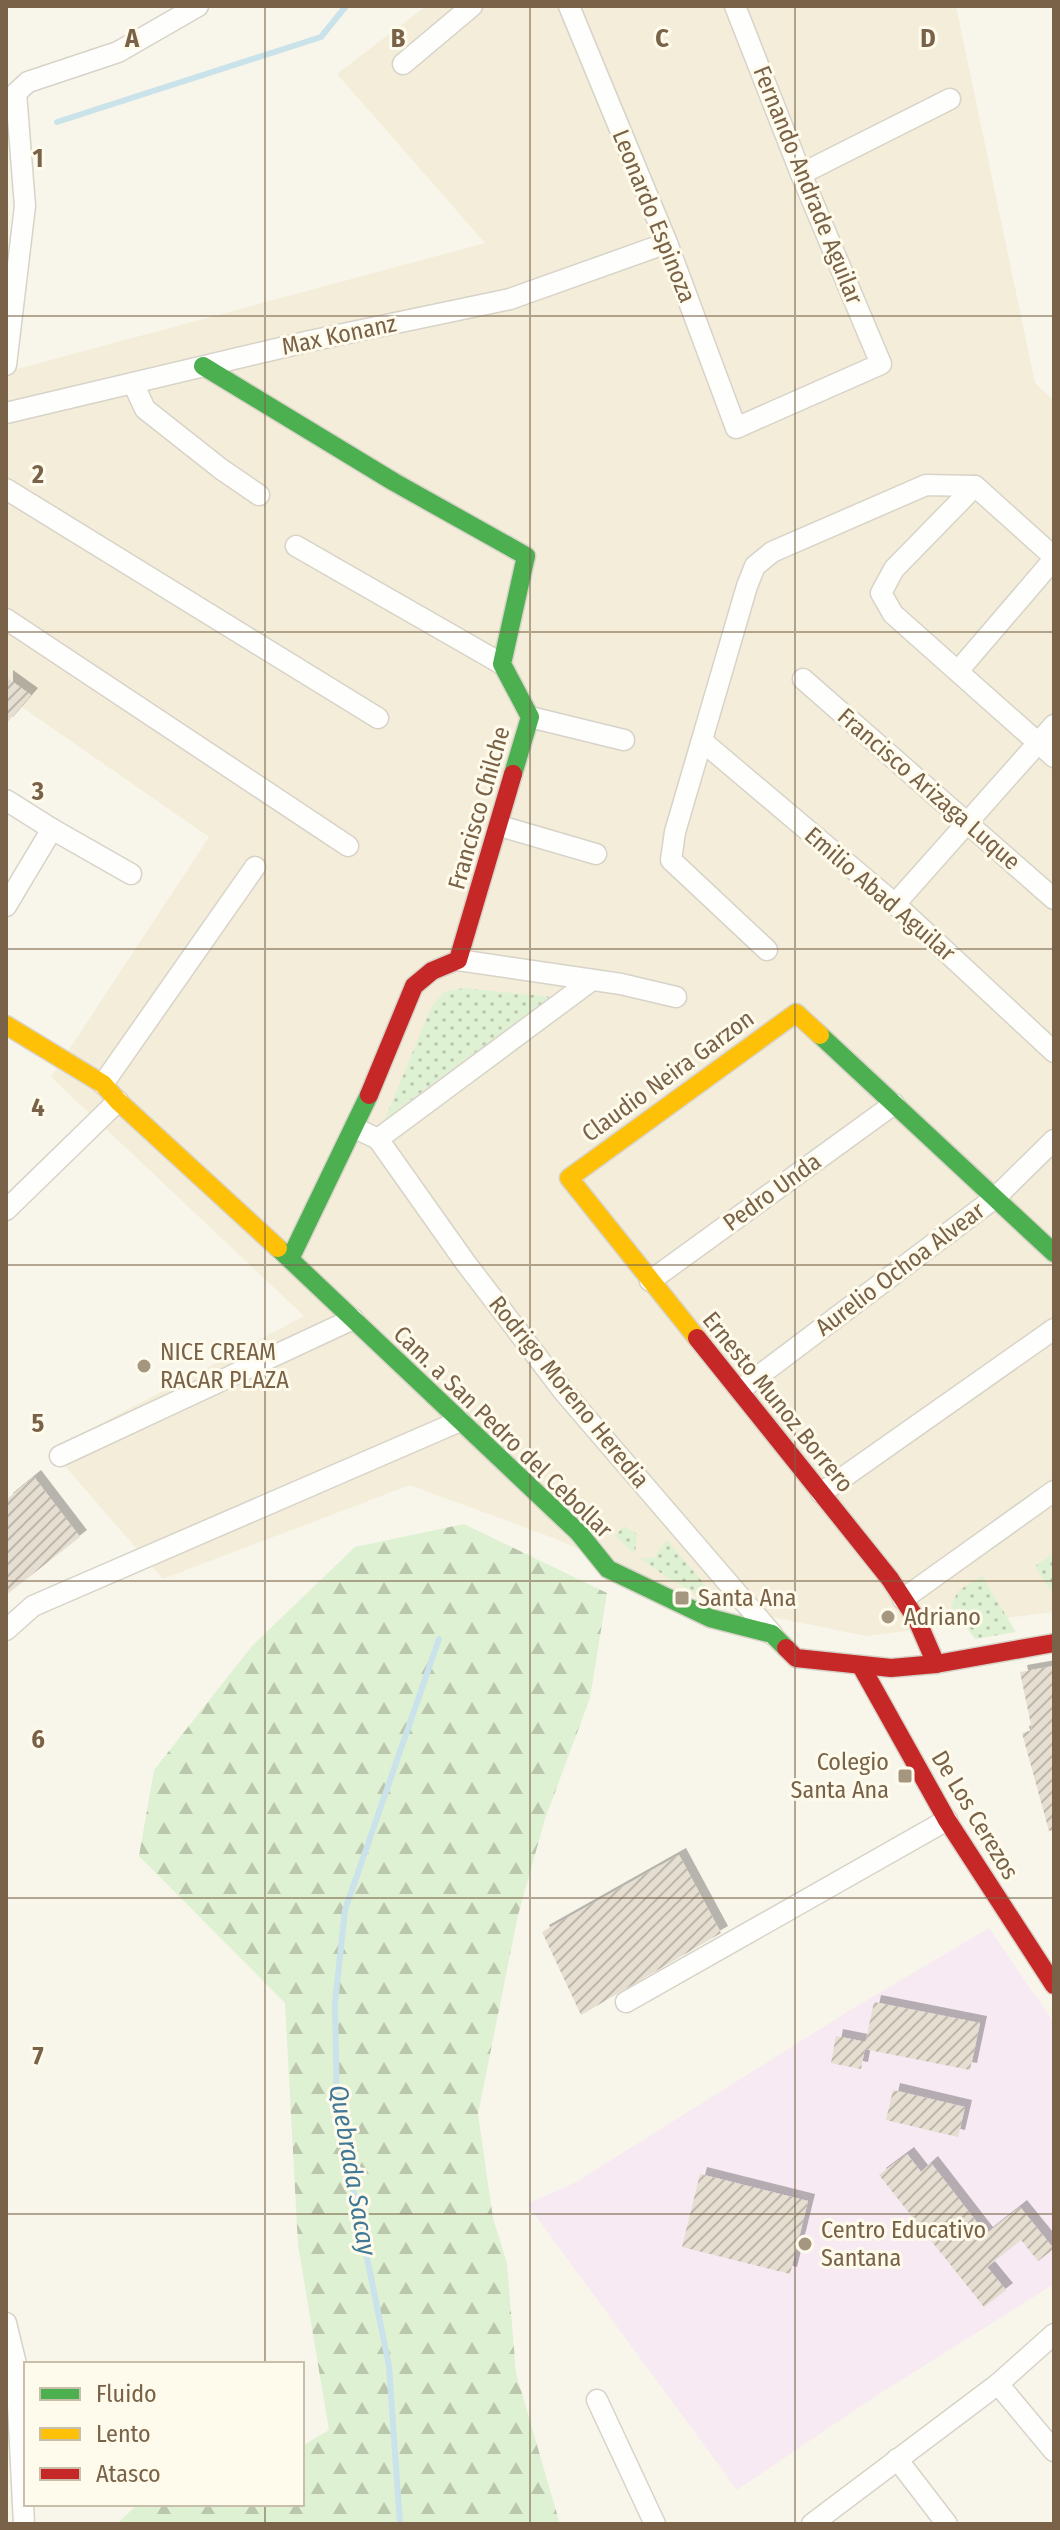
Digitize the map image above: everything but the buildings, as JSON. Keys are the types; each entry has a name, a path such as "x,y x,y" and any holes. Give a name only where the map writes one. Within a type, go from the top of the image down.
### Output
{"street":[{"path":"6,365 16,206 16,93 28,82 118,52 198,6"},
{"path":"403,64 472,6"},
{"name":"Leonardo Espinoza","path":"569,6 667,243 736,428"},
{"name":"Fernando Andrade Aguilar","path":"735,6 881,364 736,428"},
{"path":"801,174 950,99"},
{"name":"Max Konanz","path":"6,413 510,299 667,243"},
{"path":"203,366 394,482 526,556 502,664 296,546"},
{"path":"133,383 145,409 259,495"},
{"path":"767,950 671,860 675,832 755,566 772,552 926,485 975,486 1054,558 958,671"},
{"path":"975,486 894,569 881,593 893,614 1054,757"},
{"path":"6,489 378,718"},
{"path":"6,619 348,846"},
{"name":"Francisco Chilche","path":"458,960 530,717 502,664"},
{"name":"Francisco Arizaga Luque","path":"803,679 1054,899"},
{"path":"530,717 624,740"},
{"path":"895,904 1054,725"},
{"name":"Emilio Abad Aguilar","path":"702,741 895,904 1054,1052"},
{"path":"6,800 131,874"},
{"path":"500,826 596,854"},
{"path":"6,906 52,829"},
{"path":"103,1084 255,867"},
{"path":"290,1259 355,1128 414,986 432,971 458,960 592,980 676,997"},
{"path":"355,1128 378,1139 592,980"},
{"name":"Claudio Neira Garzon","path":"569,1178 796,1013 894,1104"},
{"name":"Cam. a San Pedro del Cebollar","path":"6,1025 103,1084 579,1533 608,1569 710,1618 772,1634 796,1658 891,1668 936,1664 1054,1643"},
{"path":"6,1210 118,1101"},
{"path":"894,1104 1054,1253"},
{"name":"Pedro Unda","path":"650,1281 894,1104"},
{"name":"Rodrigo Moreno Heredia","path":"378,1139 465,1262 564,1392 772,1634"},
{"name":"Aurelio Ochoa Alvear","path":"740,1390 996,1197 1054,1140"},
{"name":"Ernesto Munoz Borrero","path":"569,1178 903,1599 929,1640 936,1664"},
{"path":"60,1456 353,1319"},
{"path":"821,1493 1054,1329"},
{"path":"6,1630 33,1606 460,1421"},
{"path":"903,1599 1054,1491"},
{"name":"De Los Cerezos","path":"861,1666 947,1820 1054,1985"},
{"path":"626,2002 947,1820"},
{"path":"6,2323 17,2378 24,2524"},
{"path":"812,2524 998,2384 1054,2334"},
{"path":"998,2384 1054,2451"},
{"path":"597,2400 655,2524"},
{"path":"897,2459 947,2524"}],"shaded area":[{"path":"426,6 956,6 1035,383 1054,401 1054,1612 866,1636 713,1605 553,1538 410,1485 163,1579 51,1450 304,1316 51,1077 209,837 6,696 6,372 485,243 337,74"},
{"name":"Centro Educativo Santana","path":"989,1928 1054,2023 1054,2284 879,2394 737,2490 527,2204 576,2182 852,2009"}],"green space":[{"path":"464,988 550,997 385,1119 431,1008 444,992"},
{"path":"464,1524 607,1593 590,1698 545,1819 518,1915 478,2114 493,2218 507,2263 516,2373 560,2524 121,2524 120,2521 136,2506 304,2506 304,2445 329,2430 298,2245 285,2003 139,1856 154,1770 252,1646 355,1547"},
{"path":"624,1526 637,1534 635,1554 615,1536"},
{"path":"667,1540 728,1612 640,1558 654,1558"},
{"path":"1054,1553 1054,1595 1035,1566"},
{"path":"982,1576 1016,1632 975,1639 951,1606 958,1591"}],"waterway":[{"path":"57,122 321,37 346,6"},
{"name":"Quebrada Sacay","path":"400,2524 389,2366 337,2110 335,2003 345,1910 439,1639"}],"traffic: fast":[{"path":"203,366 394,482 526,556 502,664 530,717 513,774"},
{"path":"820,1035 1054,1253"},
{"path":"290,1259 369,1095"},
{"path":"278,1248 579,1533 608,1569 710,1618 772,1634 786,1648"}],"traffic: slow":[{"path":"697,1338 569,1178 796,1013 820,1035"},
{"path":"6,1025 103,1084 278,1248"}],"traffic: jam":[{"path":"369,1095 414,986 432,971 458,960 513,774"},
{"path":"697,1338 890,1579 917,1620 936,1664"},
{"path":"786,1648 796,1658 891,1668 936,1664 1054,1643"},
{"path":"861,1666 947,1820 1054,1985"}],"place":[{"name":"NICE CREAM RACAR PLAZA","path":"144,1366"},
{"name":"Santa Ana","path":"682,1598"},
{"name":"Adriano","path":"888,1617"},
{"name":"Colegio Santa Ana","path":"905,1776"},
{"name":"Centro Educativo Santana","path":"805,2244"}]}
